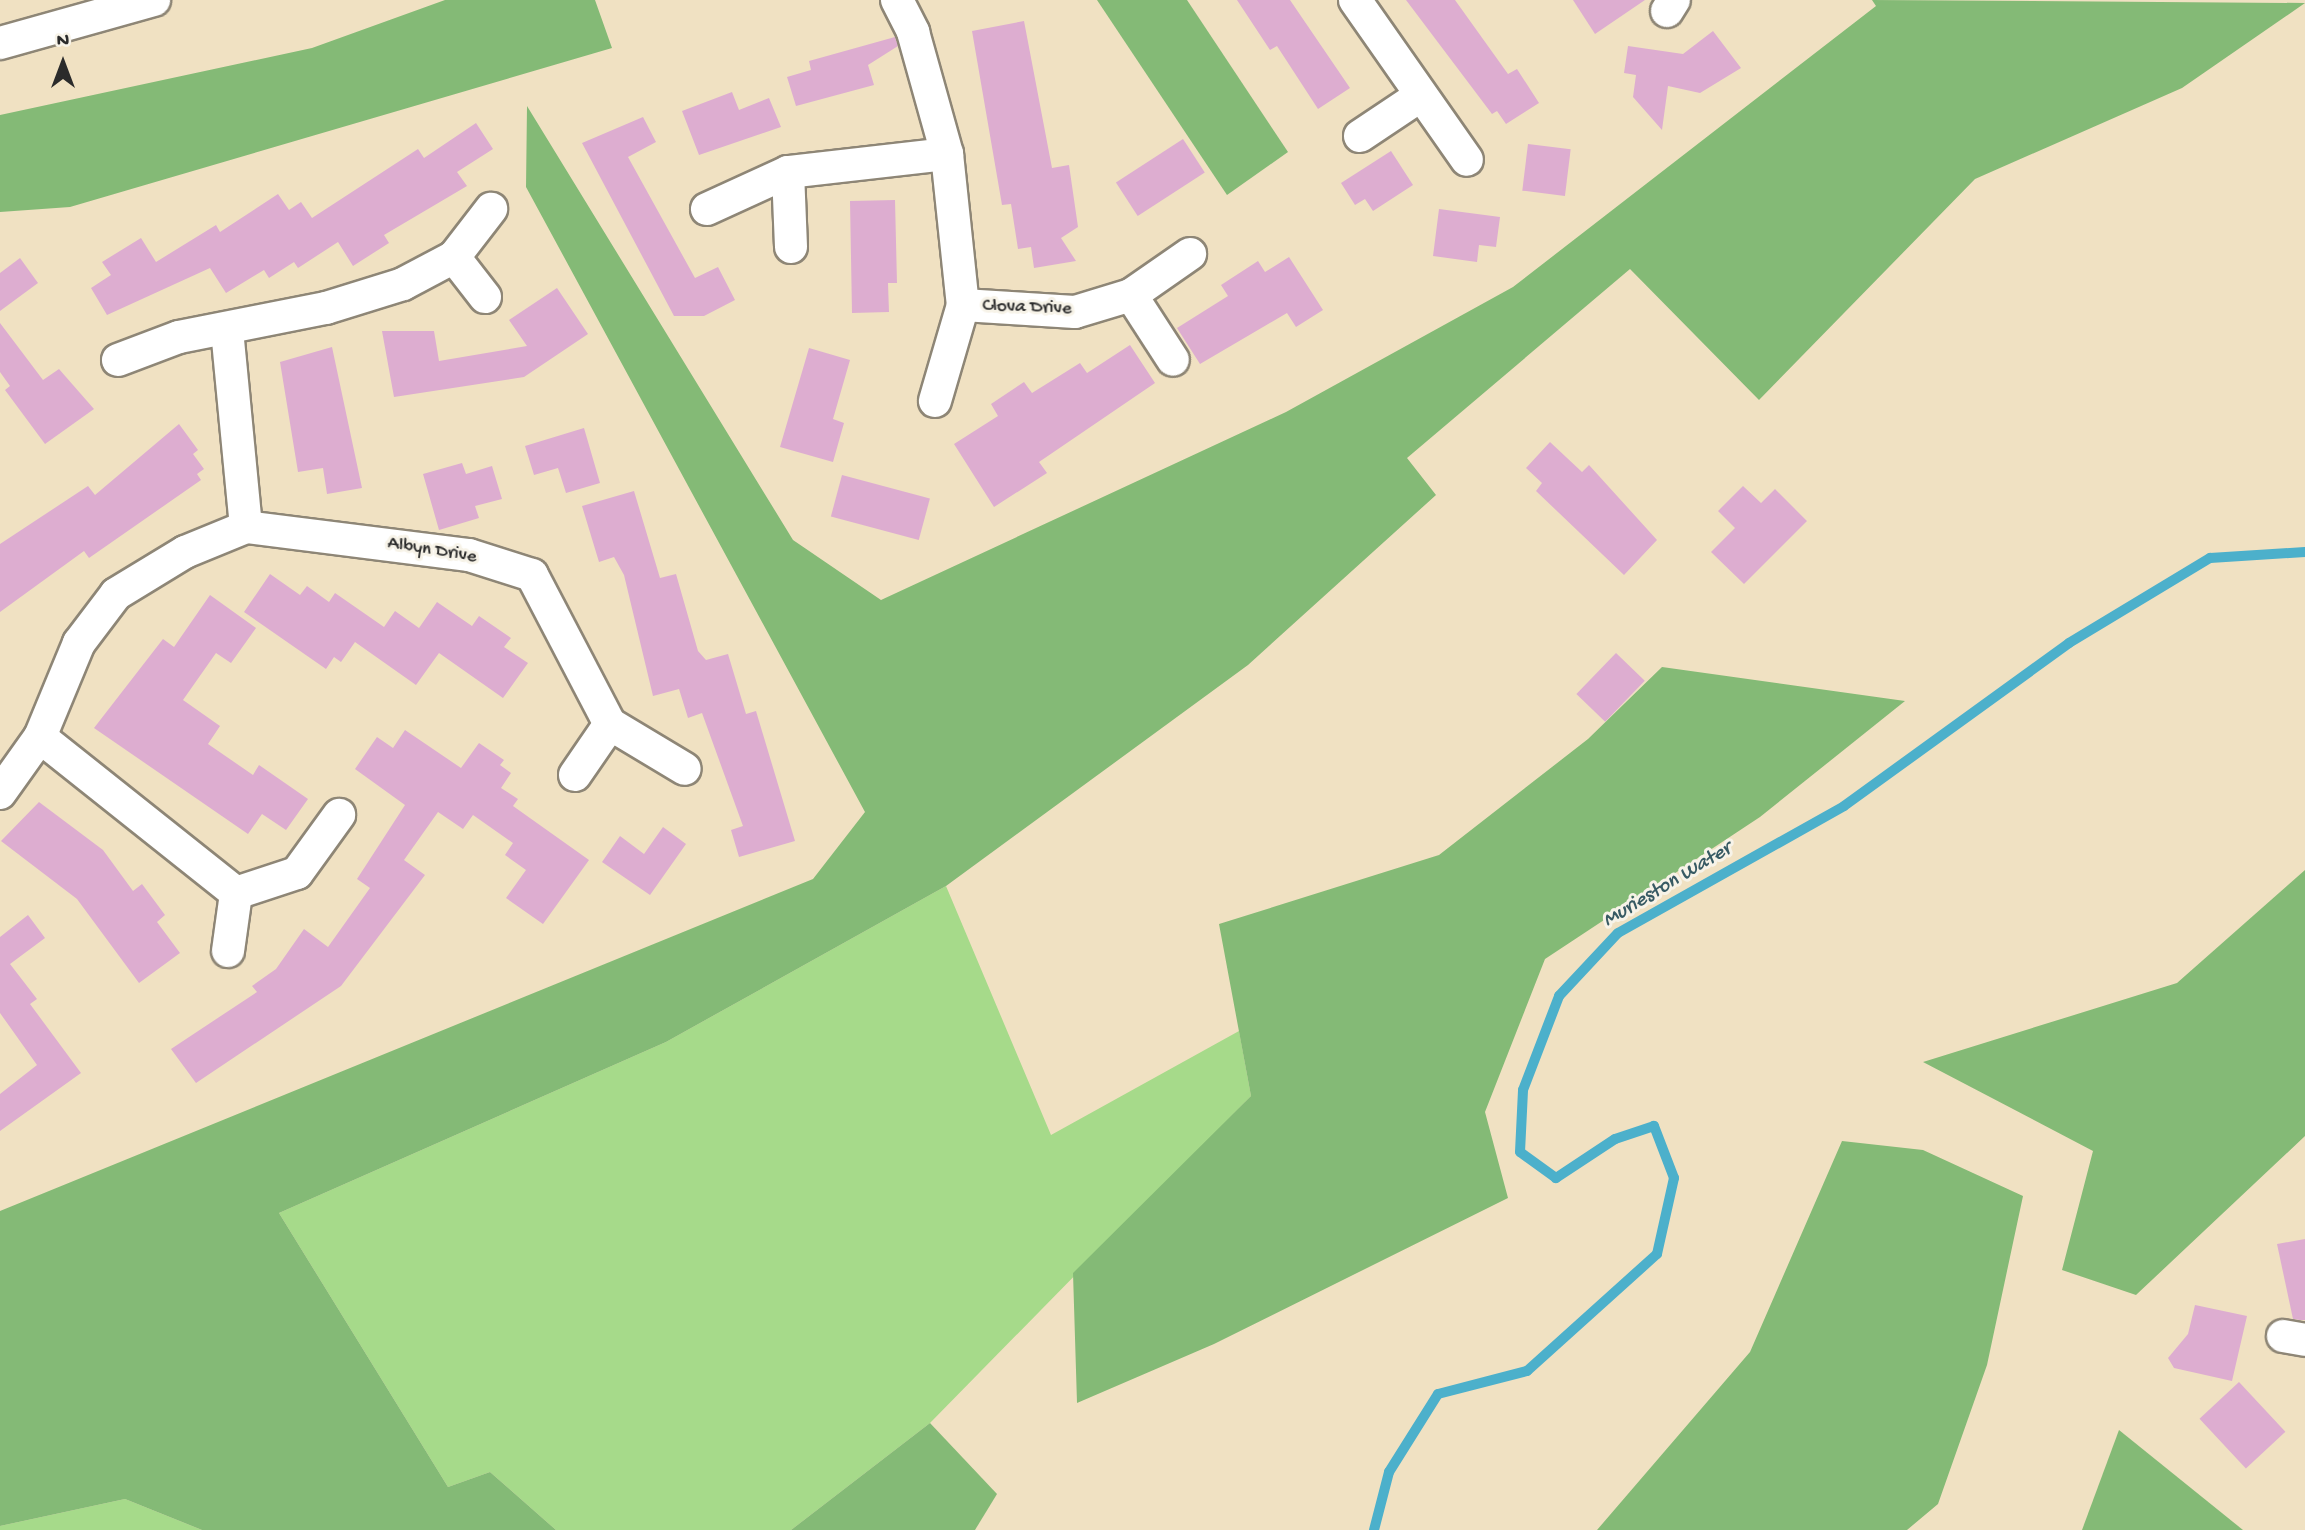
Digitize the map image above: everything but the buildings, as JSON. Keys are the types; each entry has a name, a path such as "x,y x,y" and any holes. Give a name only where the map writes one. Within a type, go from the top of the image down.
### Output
{"street":[{"path":"0,43 154,0"},
{"name":"Clova Drive","path":"897,0 913,32 947,154 962,305 935,401"},
{"path":"1355,0 1467,160"},
{"path":"1360,136 1420,96"},
{"path":"707,209 788,172 947,154"},
{"path":"788,172 791,247"},
{"path":"118,360 179,337 228,330 403,284 454,257 491,209"},
{"name":"Clova Drive","path":"962,305 1075,312 1131,295 1190,254"},
{"path":"454,257 485,296"},
{"path":"1131,295 1173,360"},
{"path":"228,330 246,527"},
{"name":"Albyn Drive","path":"0,793 40,737 79,643 117,594 185,552 246,527 469,555 532,575 610,724"},
{"path":"575,775 610,724 685,769"},
{"path":"40,737 236,893"},
{"path":"236,893 297,873 339,815"},
{"path":"228,951 236,893"}],"green space":[{"path":"445,0 595,0 612,48 70,207 0,212 0,115 312,48"},
{"path":"1097,0 1187,0 1288,152 1227,195"},
{"path":"1872,0 2305,3 2182,88 1975,179 1759,400 1630,269 1407,458 1436,495 1248,665 946,886 666,1042 279,1213 448,1487 490,1472 556,1530 202,1530 125,1499 0,1526 0,1211 813,879 865,812 526,187 527,106 793,540 881,600 1286,412 1513,287 1876,6"},
{"path":"1662,667 1905,701 1760,817 1545,959 1485,1112 1508,1198 1214,1344 1077,1403 1073,1273 1251,1096 1219,924 1439,855 1588,739"},
{"path":"2305,870 2305,1136 2136,1295 2062,1270 2093,1151 1923,1062 2177,983"},
{"path":"946,886 1051,1135 1239,1031 1251,1096 930,1423 791,1530 556,1530 490,1472 448,1487 279,1213 666,1042"},
{"path":"1842,1141 1923,1150 2023,1196 1987,1365 1938,1504 1907,1530 1597,1530 1750,1352"},
{"path":"930,1423 997,1494 975,1530 791,1530"},
{"path":"2119,1430 2243,1530 2082,1530"},
{"path":"125,1499 202,1530 0,1530 0,1526"}],"waterway":[{"name":"Murieston Water","path":"1374,1530 1389,1472 1438,1394 1527,1371 1657,1254 1674,1178 1654,1126 1615,1139 1556,1178 1520,1152 1523,1090 1559,996 1618,933 1844,806 2069,643 2210,558 2305,552"}]}
